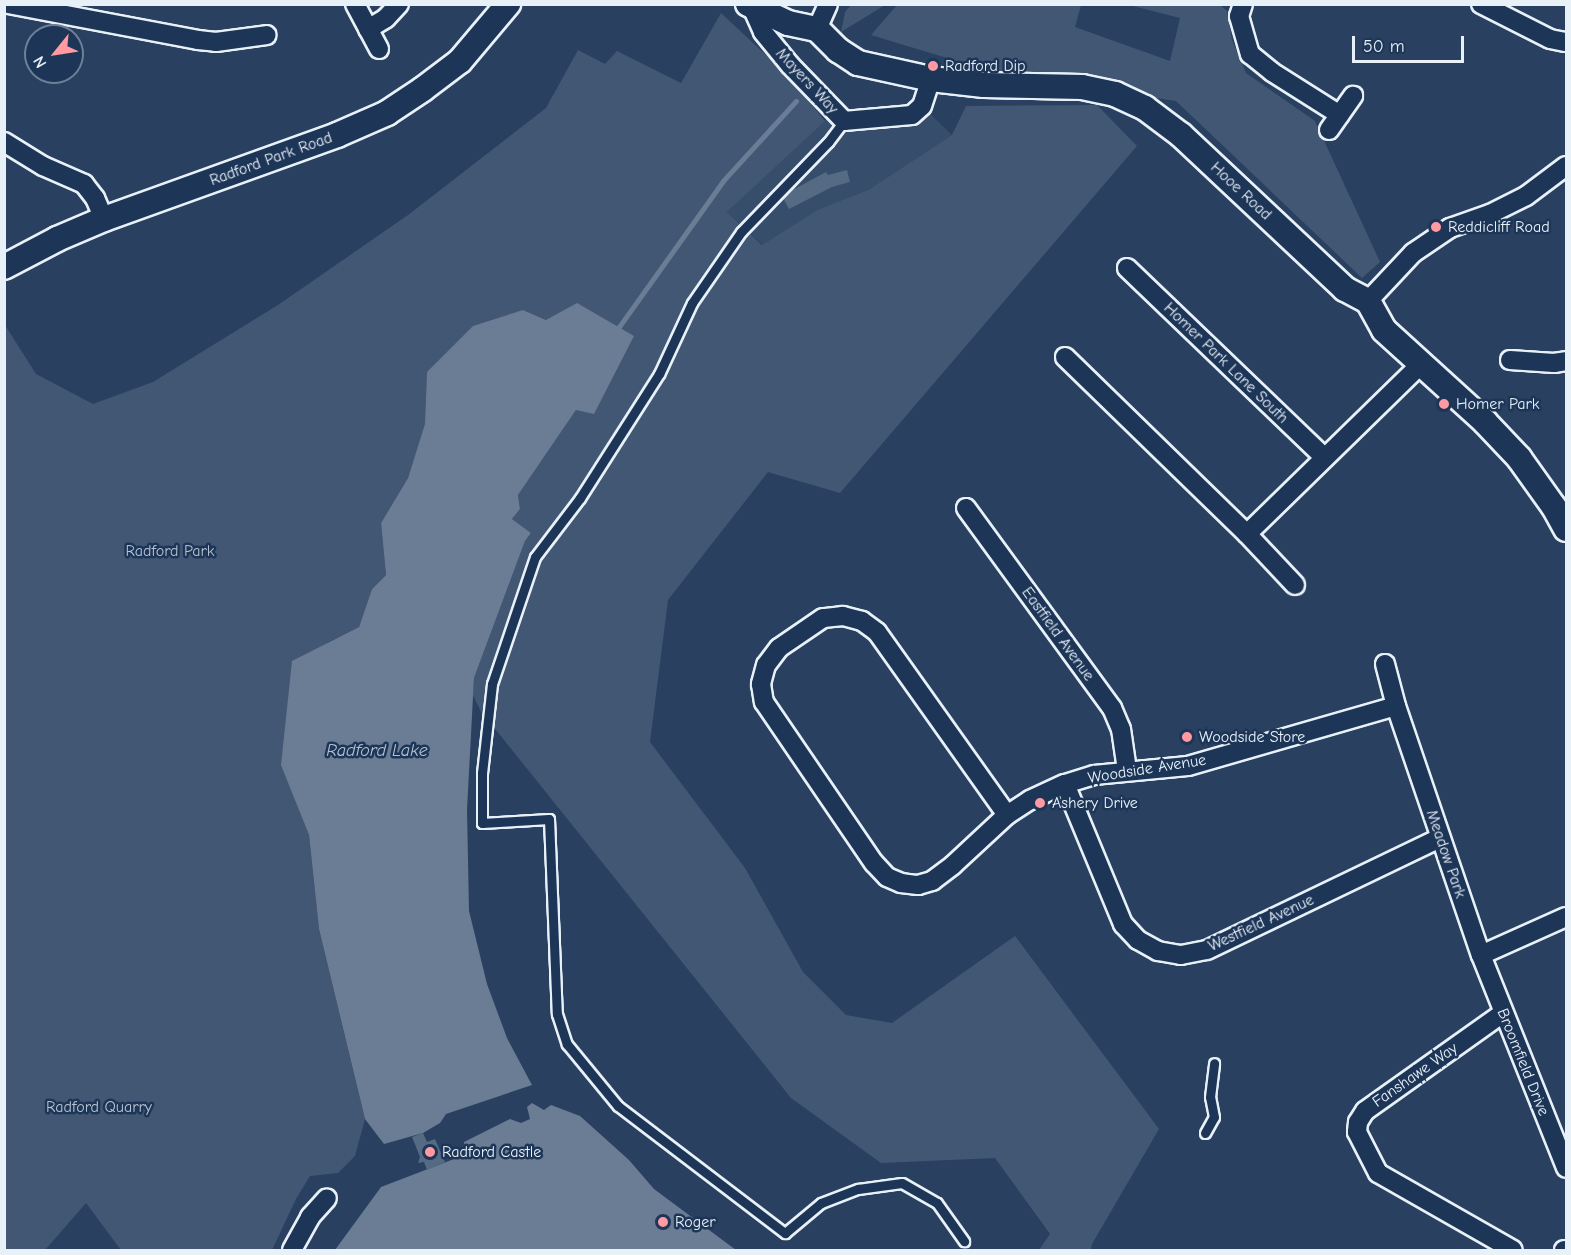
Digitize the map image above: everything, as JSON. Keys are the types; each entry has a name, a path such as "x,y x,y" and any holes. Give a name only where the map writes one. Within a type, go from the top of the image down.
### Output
{"street":[{"path":"8,4 198,40 216,42 267,35"},
{"path":"355,4 378,49"},
{"path":"368,29 386,18 399,4"},
{"name":"Radford Park Road","path":"4,267 57,239 104,219 337,135 387,112 460,61 508,4"},
{"path":"750,6 788,23 817,28 828,4"},
{"path":"1243,4 1239,16 1250,54 1272,72 1340,115"},
{"path":"1480,4 1551,39 1566,42"},
{"name":"Mayers Way","path":"750,6 764,32 790,65 844,121 912,115 922,106 931,79"},
{"name":"Hooe Road","path":"817,28 838,50 858,63 931,79 984,85 1082,87 1115,94 1145,108 1181,135 1345,289 1368,301"},
{"path":"1329,130 1353,96"},
{"path":"4,142 43,166 84,184 95,198 104,219"},
{"path":"1566,166 1557,176 1527,196 1490,214 1450,228 1413,253 1368,301 1381,327 1485,422 1519,458 1554,507 1566,530"},
{"name":"Homer Park Lane South","path":"1127,268 1325,458"},
{"path":"1522,355 1566,361"},
{"path":"1065,357 1247,534 1295,585"},
{"path":"1247,534 1421,364"},
{"name":"Eastfield Avenue","path":"966,508 1112,708 1121,729 1127,770"},
{"path":"843,616 862,621 877,632 1007,815 932,881 918,885 901,883 887,877 874,863 764,702 761,684 766,665 779,648 823,618 843,616"},
{"name":"Meadow Park","path":"1384,664 1396,706 1481,955"},
{"name":"Woodside Avenue","path":"1007,815 1030,800 1065,784 1094,775 1127,770 1188,766 1396,706"},
{"name":"Westfield Avenue","path":"1065,784 1123,924 1137,940 1158,951 1181,955 1207,950 1440,838"},
{"path":"1481,955 1566,917"},
{"name":"Broomfield Drive","path":"1481,955 1566,1168"},
{"name":"Fanshawe Way","path":"1503,1013 1365,1111 1358,1122 1357,1132 1378,1173 1513,1251"},
{"path":"292,1251 310,1217 327,1198"}],"lane":[{"path":"844,121 828,142 741,232 692,303 659,374 580,498 535,557 492,684 482,773 482,823 549,819 557,1014 567,1044 618,1106 785,1233 821,1203 858,1189 902,1183 937,1203 964,1241"},
{"path":"1205,1133 1214,1117 1210,1097 1214,1064"}],"shaded area":[{"path":"922,106 952,135 868,190 819,209 763,245 727,212 835,111 844,121"}],"green space":[{"path":"851,5 885,5 841,32 845,12"},
{"path":"897,5 1081,5 1075,27 1170,61 1180,18 1129,5 1220,5 1227,11 1232,40 1246,73 1315,121 1380,262 1362,278 1176,101 1003,75 871,35"},
{"path":"721,13 783,71 825,121 727,212 762,245 819,209 868,190 952,135 966,106 1097,105 1137,146 840,493 768,472 668,600 650,742 745,868 803,972 846,1015 892,1023 1015,936 1159,1129 1092,1244 1091,1250 1039,1250 1050,1234 995,1158 881,1163 791,1098 480,710 473,695 474,678 525,541 531,533 512,519 520,509 518,495 576,410 546,320 523,310 427,372 426,424 408,478 381,523 386,575 372,589 359,627 327,643 282,765 309,835 319,929 365,1119 355,1156 338,1173 310,1176 296,1199 272,1250 121,1250 86,1203 45,1250 5,1250 5,325 36,374 93,404 153,382 278,305 408,215 546,108 578,50 605,64 617,51 681,83"}],"water":[{"name":"Radford Lake","path":"577,303 634,336 594,414 576,410 518,495 520,509 512,519 531,533 525,541 474,678 467,810 469,911 487,984 507,1038 532,1085 446,1114 440,1123 423,1133 384,1144 365,1119 319,929 309,835 281,765 292,661 359,627 372,589 386,575 381,523 408,478 425,424 427,372 473,326 523,310 546,320"},
{"path":"532,1103 544,1110 551,1105 580,1116 629,1160 654,1189 736,1250 335,1250 381,1187 454,1159 465,1152 464,1142 510,1119 521,1123 530,1119 527,1107"}],"building":[{"path":"847,170 850,182 832,187 789,209 783,198 789,192 826,172 828,175"},
{"name":"Radford Castle","path":"423,1133 427,1142 435,1139 445,1162 427,1170 424,1162 418,1163 420,1157 412,1137"}],"waterway":[{"path":"619,327 723,181 796,101"}],"place":[{"name":"Radford Dip","path":"933,66"},
{"name":"Reddicliff Road","path":"1436,227"},
{"name":"Homer Park","path":"1444,404"},
{"name":"Woodside Store","path":"1187,737"},
{"name":"Ashery Drive","path":"1040,803"},
{"name":"Radford Castle","path":"430,1152"},
{"name":"Roger","path":"663,1222"}],"park label":[{"name":"Radford Park","path":"170,551"},
{"name":"Radford Quarry","path":"99,1107"}]}
